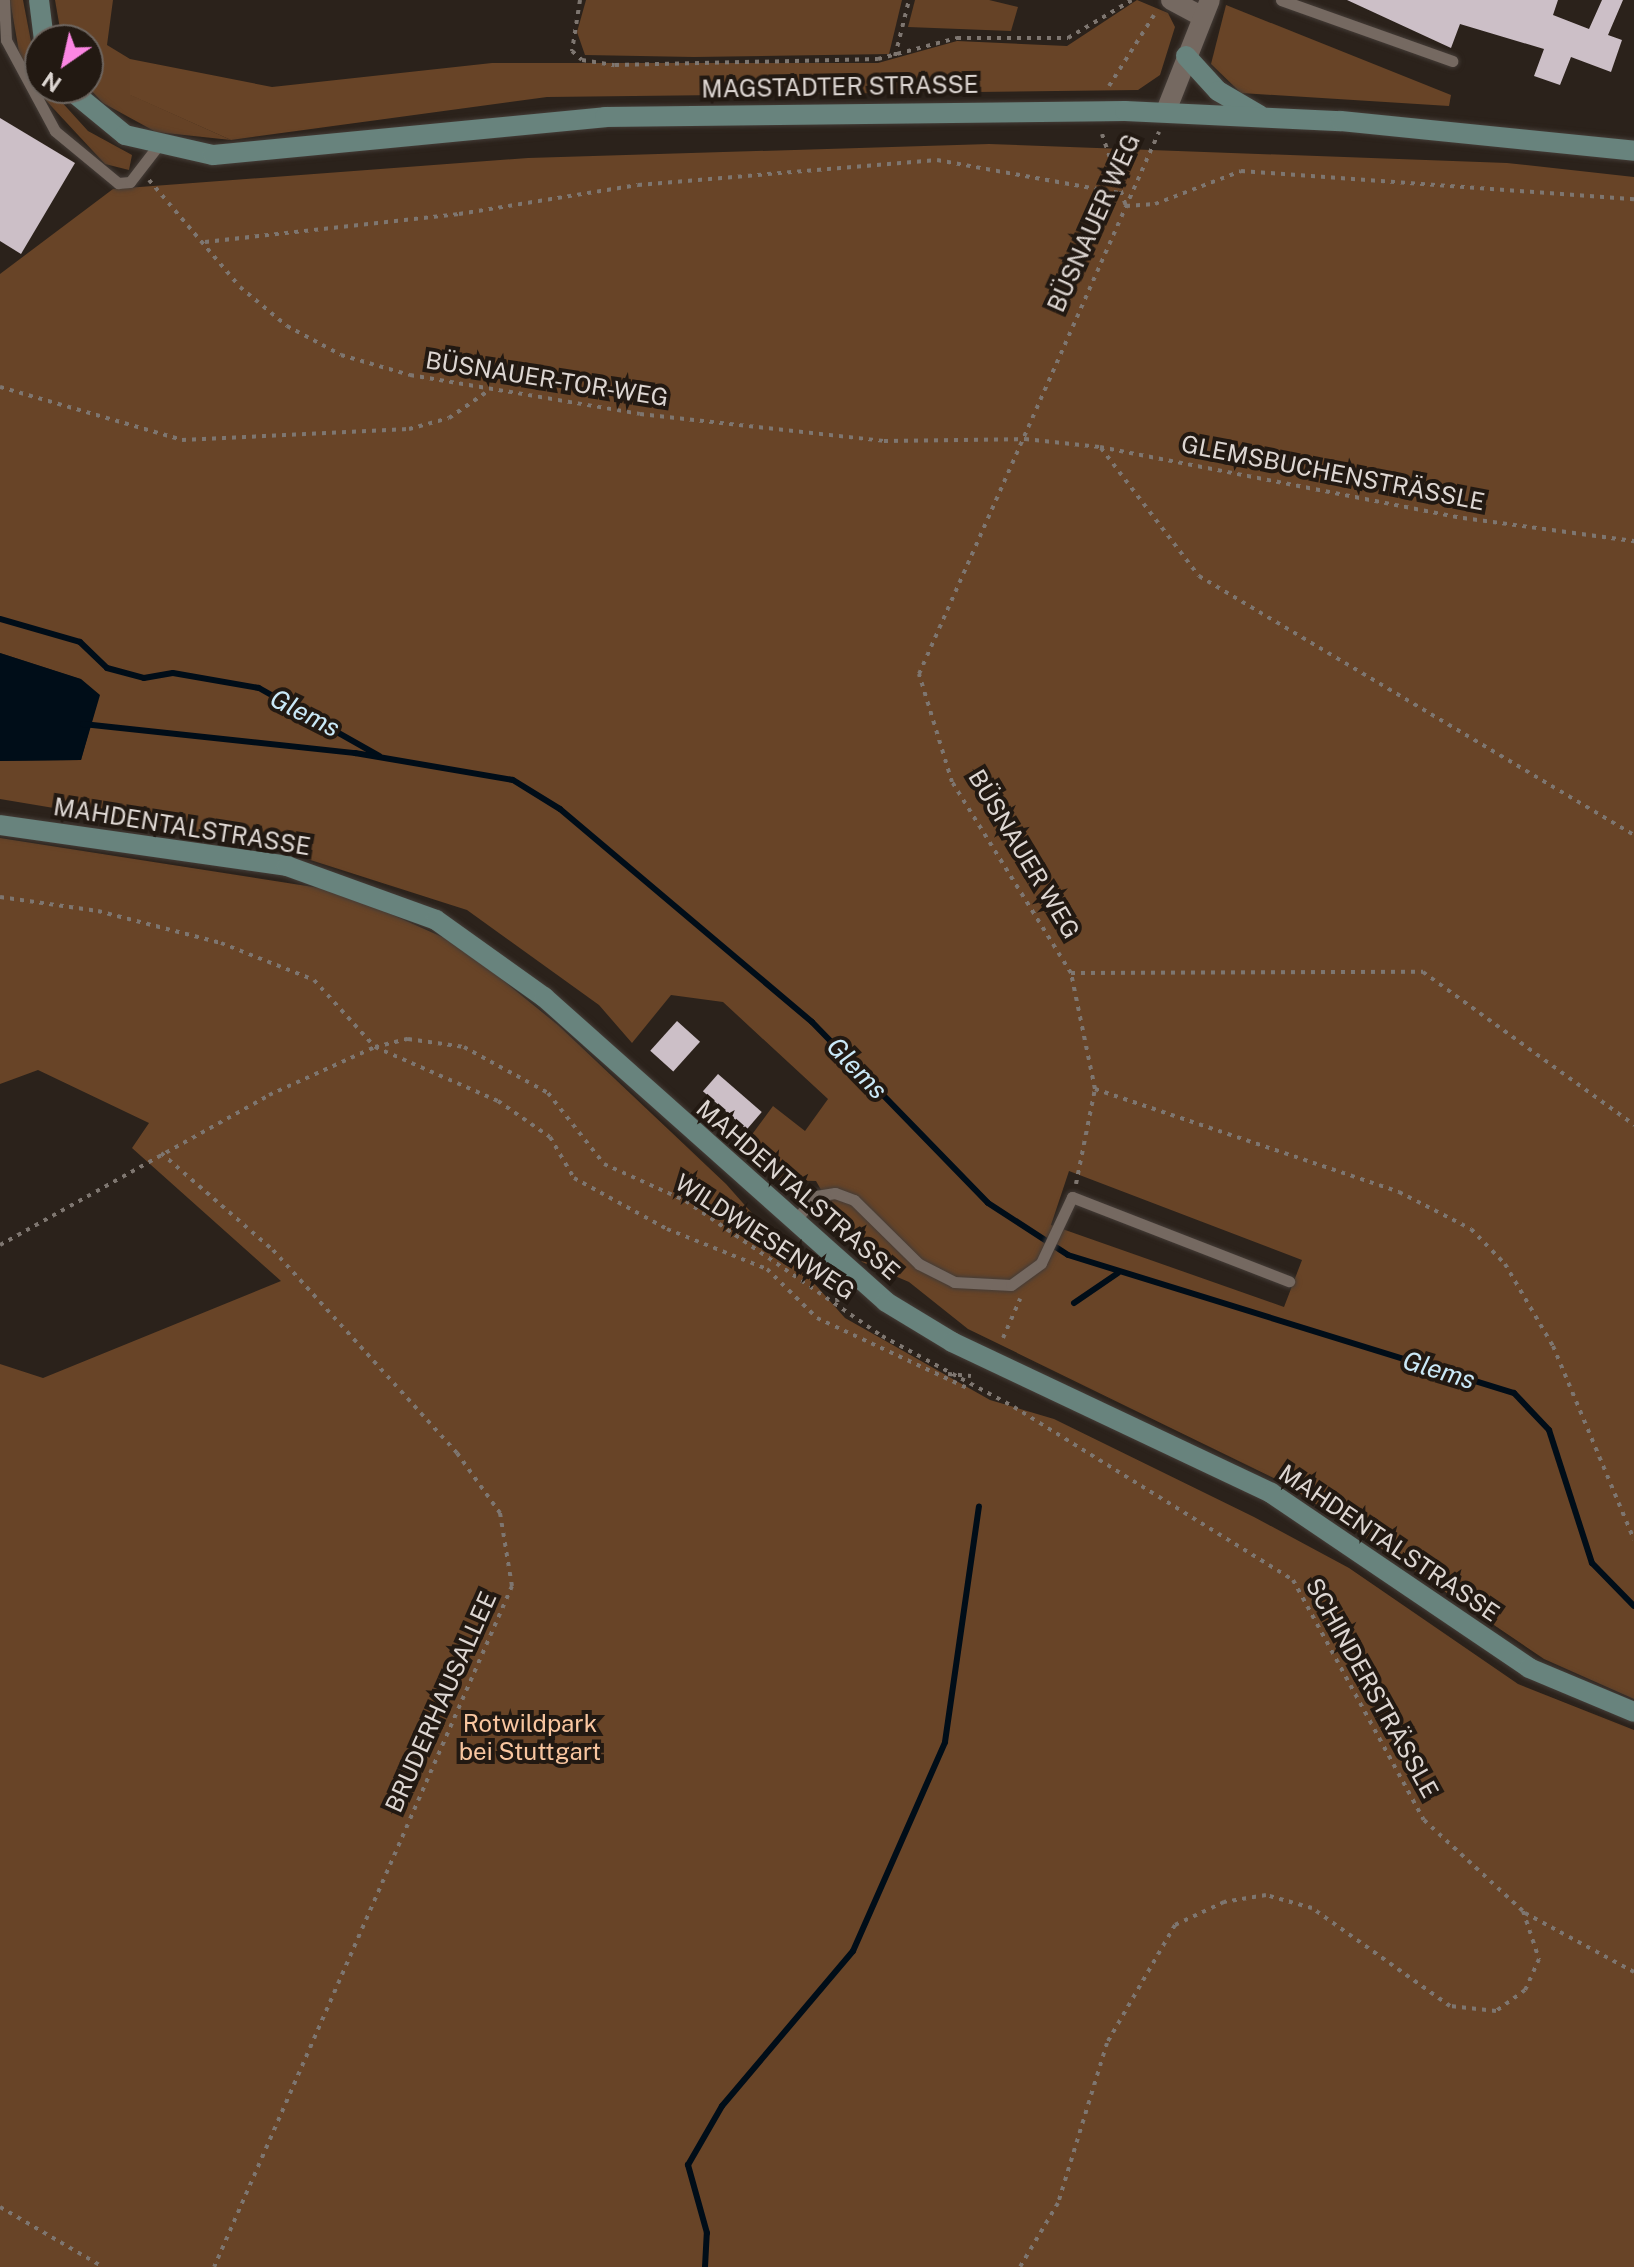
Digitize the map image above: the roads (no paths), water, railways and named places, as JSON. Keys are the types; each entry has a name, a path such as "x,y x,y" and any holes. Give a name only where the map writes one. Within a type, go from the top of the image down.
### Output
{"main road":[{"path":"39,0 42,24"},
{"path":"1186,56 1218,91 1262,117"},
{"name":"MAGSTADTER STRASSE","path":"85,104 109,127 157,147 253,154 605,117 1166,111 1634,151"},
{"name":"MAHDENTALSTRASSE","path":"0,825 287,866 436,920 544,997 793,1223 917,1322 1271,1493 1529,1668 1634,1712"}],"street":[{"path":"1166,111 1206,8 1171,0"}],"lane":[{"path":"4,0 6,40 55,131 108,180 130,182 157,147"},
{"path":"1281,0 1452,61"},
{"path":"793,1223 816,1196 835,1193 854,1200 919,1264 954,1282 993,1287 1030,1278 1066,1218 1072,1197 1289,1281"}],"waterway":[{"name":"Glems","path":"0,619 80,642 107,668 144,678 173,673 259,688 379,756"},
{"name":"Glems","path":"83,724 355,753 513,780 560,809 812,1022 988,1203 1068,1255 1514,1393 1549,1430 1592,1563 1634,1606"},
{"path":"1074,1303 1118,1273"},
{"path":"705,2267 707,2233 688,2165 722,2106 853,1951 945,1742 979,1506"}],"park label":[{"name":"Rotwildpark bei Stuttgart","path":"530,1738"}]}
